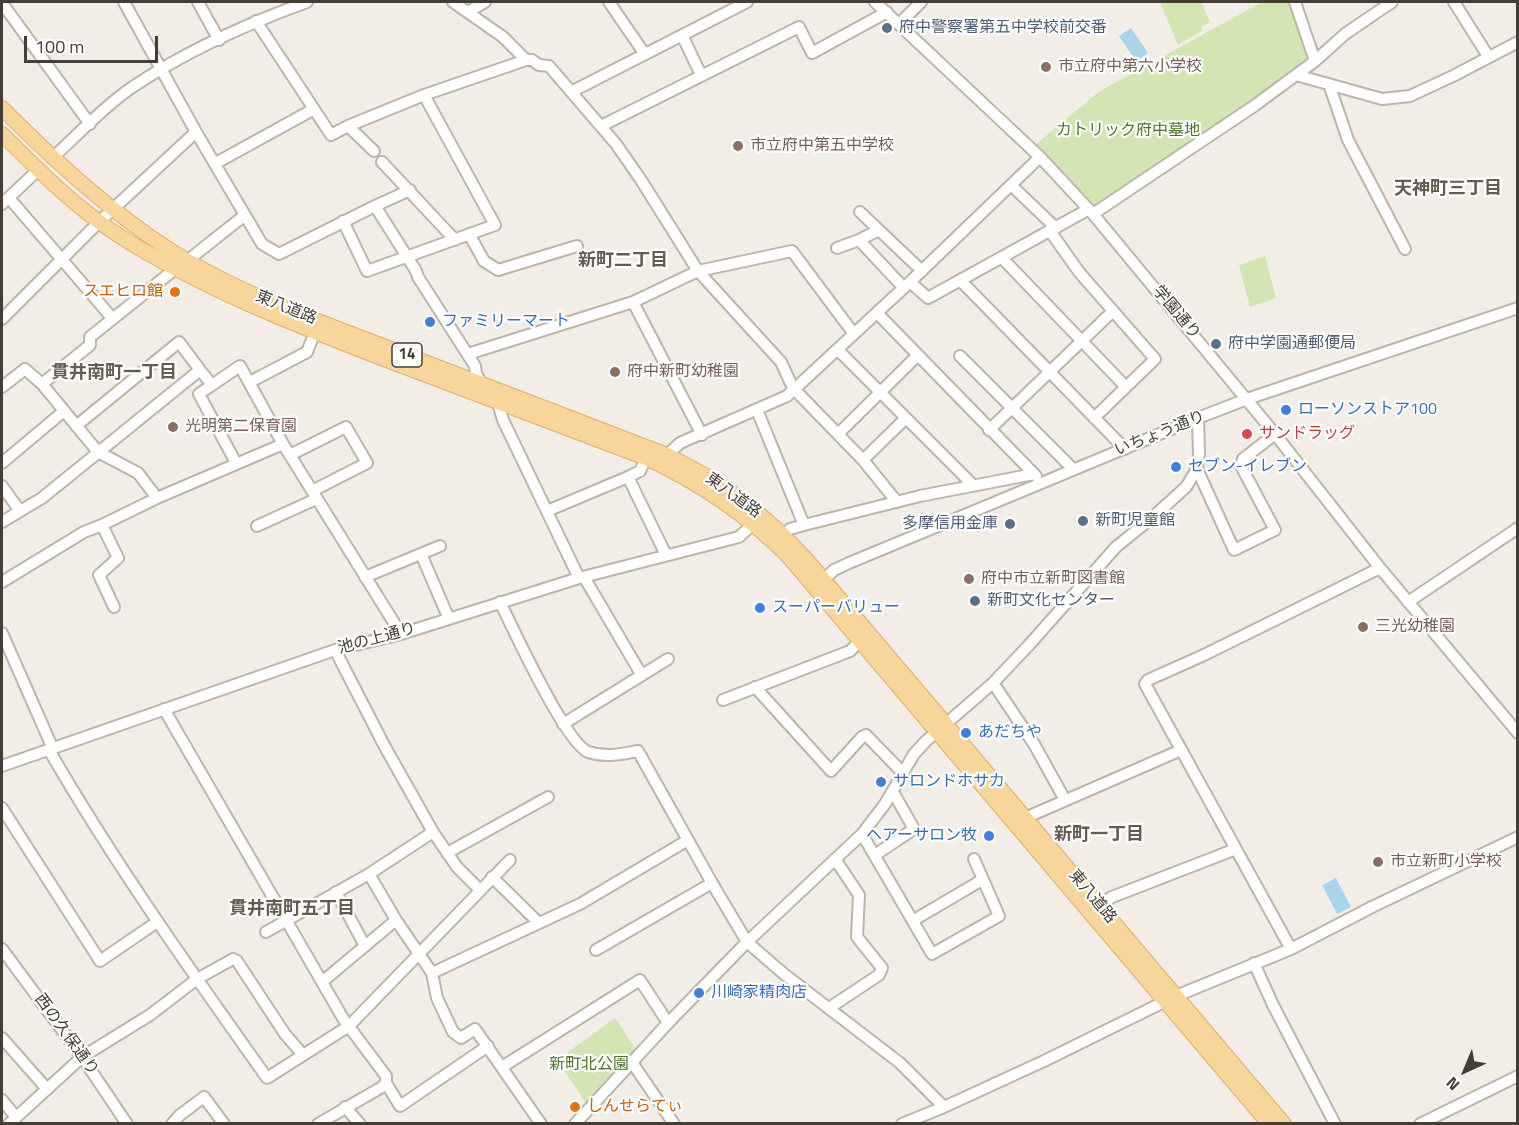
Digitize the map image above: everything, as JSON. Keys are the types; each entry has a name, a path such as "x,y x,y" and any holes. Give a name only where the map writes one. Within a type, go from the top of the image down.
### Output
{"main road":[{"name":"東八道路","path":"2,108 52,158 114,208 187,261 242,290 297,313 667,455 729,490 761,515 783,535 860,641 1025,818 1098,906 1269,1124"},
{"name":"東八道路","path":"2,134 38,170 99,222 175,269 242,302 315,332 646,458 711,492 754,523 819,583 1170,999 1284,1124"}],"street":[{"path":"126,2 196,132 262,244 279,254 410,190"},
{"path":"198,2 219,40"},
{"path":"52,158 130,89 162,69 256,21 307,2"},
{"path":"453,2 503,37 526,60"},
{"path":"468,12 485,2"},
{"path":"609,2 644,53"},
{"path":"571,92 747,2"},
{"name":"学園通り","path":"875,2 1040,157 1091,212 1247,399 1380,568 1518,733"},
{"path":"899,24 921,2"},
{"path":"1295,2 1315,61"},
{"path":"859,240 907,285 928,298 1053,230 1091,212 1235,120 1315,61 1345,34 1392,2"},
{"path":"1454,2 1488,56"},
{"path":"2,3 90,124"},
{"path":"601,126 799,27 813,53 887,12"},
{"path":"256,21 331,135 424,95 526,60 549,66 601,126 641,180 698,271 780,362 793,388 863,460 897,502"},
{"path":"682,35 701,75"},
{"path":"1296,75 1382,99 1410,96 1518,42"},
{"path":"1329,84 1348,140 1405,249"},
{"path":"343,221 367,271 406,255 495,225 424,95"},
{"path":"216,163 314,109"},
{"path":"348,126 374,151"},
{"path":"2,319 99,222 196,132"},
{"path":"667,455 680,443 787,396 922,271 1040,157"},
{"path":"382,162 455,240"},
{"path":"38,170 5,201 113,319"},
{"path":"1011,184 1053,230 1079,272 1155,359 1094,418"},
{"path":"375,206 440,314 468,354 482,384 498,403 502,420 581,578 641,674"},
{"path":"860,212 922,271"},
{"path":"187,261 245,215"},
{"path":"837,248 879,230"},
{"path":"470,234 484,261 498,270 577,246"},
{"path":"468,354 633,302 698,271 792,251 854,334"},
{"path":"1002,258 1126,387"},
{"path":"42,384 90,345 90,337 175,269"},
{"path":"962,281 1125,449"},
{"path":"633,302 702,435"},
{"name":"いちょう通り","path":"819,583 834,570 1038,478 1072,470 1247,399 1518,308"},
{"path":"989,430 1113,312"},
{"path":"877,313 1038,478"},
{"path":"250,382 307,352 315,332"},
{"path":"76,426 178,342 212,384"},
{"path":"838,350 973,485"},
{"path":"838,434 917,356"},
{"path":"960,356 1072,470"},
{"path":"236,463 199,394 240,366 283,444 400,634"},
{"path":"2,387 25,369 42,384 98,452 138,473 157,498"},
{"path":"2,522 42,498 200,370"},
{"path":"757,410 804,525"},
{"path":"2,463 64,411"},
{"path":"863,460 906,418"},
{"path":"1198,418 1197,469 1234,550 1275,530 1241,466 1243,459 1275,434"},
{"path":"257,526 367,463 346,428 290,455"},
{"path":"2,582 84,532 283,444"},
{"path":"547,511 640,471 646,458"},
{"path":"575,1124 631,1061 747,942 862,834 893,792 914,754 940,728 993,683 1116,547 1179,494 1197,469"},
{"path":"628,477 666,555"},
{"path":"783,535 790,529 804,525 973,485 1038,478"},
{"path":"2,486 20,511"},
{"name":"池の上通り","path":"2,766 335,650 400,634 581,578 739,537 754,523"},
{"path":"102,525 118,558 99,575 114,607"},
{"path":"1408,602 1518,528"},
{"path":"365,577 440,546"},
{"path":"421,554 449,619"},
{"path":"1291,949 1145,684 1148,680 1204,655 1380,568"},
{"path":"500,602 563,724 578,744 587,751 611,757 638,751 747,942 784,974 900,1063 944,1107"},
{"path":"2,633 51,749 88,817 157,922 267,1078 349,1026 510,860"},
{"path":"723,700 850,651 860,641"},
{"path":"335,650 385,747 433,832 447,853 480,890"},
{"path":"563,724 668,659"},
{"path":"993,683 1034,744 1065,800"},
{"path":"755,687 831,771 866,735 903,772"},
{"path":"164,709 322,982 349,1026 386,1076 386,1083 400,1106 488,1046"},
{"path":"1025,818 1181,750"},
{"path":"875,855 914,829 893,792"},
{"path":"447,853 548,797"},
{"path":"2,808 100,961 157,922"},
{"path":"266,932 369,874 433,832"},
{"path":"862,834 932,954 999,916 974,859"},
{"path":"902,1124 1044,1061 1170,999 1291,949 1372,907 1518,837"},
{"path":"432,973 580,904 688,840"},
{"path":"1098,906 1112,897 1236,849"},
{"path":"829,1008 879,975 882,968 856,937 859,895 835,859"},
{"path":"369,874 396,920 432,973 437,998 453,1032 461,1038 475,1029 541,1124"},
{"path":"492,878 539,923"},
{"path":"914,920 982,880"},
{"path":"596,950 712,883"},
{"path":"336,892 365,946"},
{"path":"322,982 396,920"},
{"name":"西の久保通り","path":"2,950 82,1057 127,1124"},
{"path":"2,1100 13,1120 82,1057 150,1015 197,979 233,959 237,961 285,1034 303,1055"},
{"path":"1254,963 1273,1005 1335,1124"},
{"path":"502,1067 640,980 668,1023"},
{"path":"2,1038 47,1089"},
{"path":"631,1061 674,1124"},
{"path":"1420,1124 1518,1076"},
{"path":"318,1124 386,1083"},
{"path":"172,1124 204,1097 224,1124"},
{"path":"345,1107 360,1124"}],"green space":[{"path":"1160,2 1201,2 1210,22 1201,27 1202,31 1178,45"},
{"name":"カトリック府中墓地","path":"1262,2 1291,2 1311,61 1100,211 1035,145 1100,91"},
{"path":"1265,256 1276,298 1250,307 1239,265"},
{"name":"新町北公園","path":"615,1018 636,1049 586,1103 557,1060"}],"water":[{"path":"1131,28 1148,53 1136,61 1119,36"},
{"path":"1336,878 1351,907 1337,914 1322,885"}],"place":[{"name":"府中警察署第五中学校前交番","path":"887,28"},
{"name":"市立府中第六小学校","path":"1046,67"},
{"name":"市立府中第五中学校","path":"738,146"},
{"name":"スエヒロ館","path":"175,292"},
{"name":"ファミリーマート","path":"430,322"},
{"name":"府中学園通郵便局","path":"1216,344"},
{"name":"府中新町幼稚園","path":"615,372"},
{"name":"ローソンストア100","path":"1286,410"},
{"name":"光明第二保育園","path":"173,427"},
{"name":"サンドラッグ","path":"1247,434"},
{"name":"セブン-イレブン","path":"1176,467"},
{"name":"新町児童館","path":"1083,521"},
{"name":"多摩信用金庫","path":"1010,524"},
{"name":"府中市立新町図書館","path":"969,579"},
{"name":"新町文化センター","path":"975,601"},
{"name":"スーパーバリュー","path":"760,608"},
{"name":"三光幼稚園","path":"1363,627"},
{"name":"あだちや","path":"966,733"},
{"name":"サロンドホサカ","path":"881,782"},
{"name":"ヘアーサロン牧","path":"989,836"},
{"name":"市立新町小学校","path":"1378,862"},
{"name":"川崎家精肉店","path":"699,993"},
{"name":"しんせらてぃ","path":"575,1107"}],"district":[{"name":"天神町三丁目","path":"1448,190"},
{"name":"新町二丁目","path":"623,262"},
{"name":"貫井南町一丁目","path":"114,374"},
{"name":"新町一丁目","path":"1099,836"},
{"name":"貫井南町五丁目","path":"292,910"}]}
